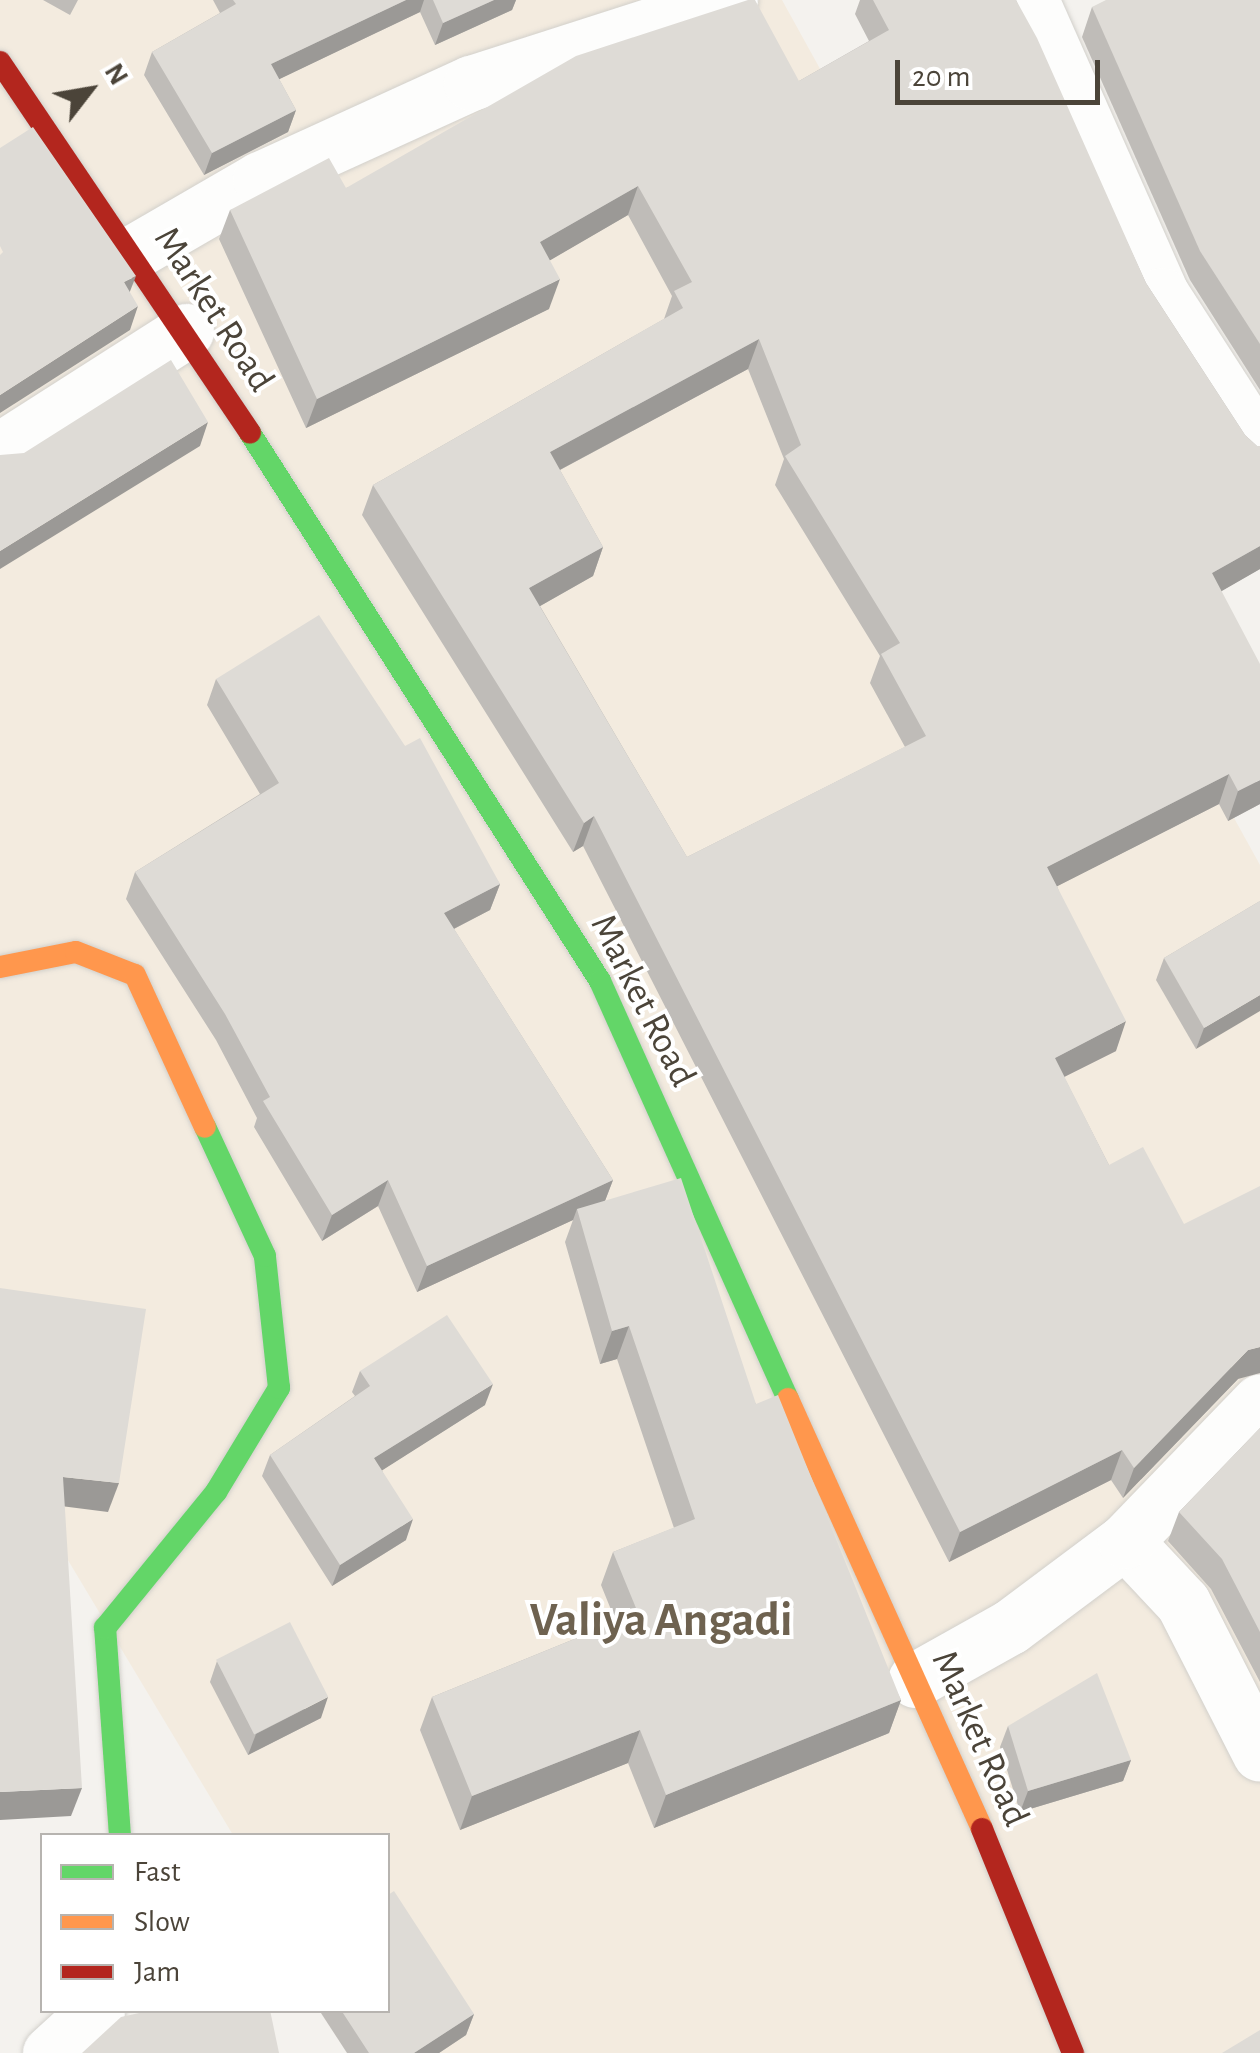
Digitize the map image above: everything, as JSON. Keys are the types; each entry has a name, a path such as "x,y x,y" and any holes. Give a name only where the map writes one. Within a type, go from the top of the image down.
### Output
{"main road":[{"name":"Market Road","path":"0,62 134,252 600,980 915,1680 1072,2053"},
{"path":"0,967 76,952 135,975 265,1256 279,1388 216,1492 105,1628 120,1833"}],"street":[{"path":"134,252 260,179 471,83 730,0"},
{"path":"1046,4 1162,296 1260,447"},
{"path":"0,450 186,332"},
{"path":"915,1680 1010,1626 1125,1541 1260,1401"},
{"path":"1125,1541 1183,1603 1260,1754"},
{"path":"50,2053 94,2013"}],"shaded area":[{"name":"Valiya Angadi","path":"0,0 782,0 1260,865 1260,2053 364,2053 386,2013 390,2013 390,1833 232,1833 0,1447"}],"building":[{"path":"233,0 406,0 271,64 296,110 212,153 152,52 236,4"},
{"path":"433,0 494,0 443,23"},
{"path":"755,0 799,81 889,30 873,0 1016,0 1037,38 1146,283 1245,435 1260,446 1260,546 1212,573 1260,664 1260,780 1238,791 1229,774 1047,867 1126,1021 1055,1058 1109,1165 1143,1147 1184,1224 1260,1186 1260,1347 1248,1350 1134,1468 1122,1450 960,1532 594,816 584,823 373,485 683,308 674,291 692,282 638,186 540,242 560,279 317,399 230,210 329,158 346,188 576,56","holes":["759,339 801,445 785,456 900,643 881,654 926,736 687,857 529,588 603,547 550,452"]},
{"path":"1106,0 1260,0 1260,344 1200,251 1092,7"},
{"path":"33,127 136,276 124,282 138,306 0,395 0,148"},
{"path":"171,360 208,422 0,551 0,455 24,453"},
{"path":"319,615 405,746 420,738 500,884 444,913 613,1180 427,1266 388,1180 332,1215 263,1101 270,1097 225,1014 135,872 279,783 216,679"},
{"path":"1260,901 1260,995 1204,1028 1164,958"},
{"path":"681,1178 756,1404 778,1395 901,1700 666,1795 640,1730 472,1796 432,1697 638,1613 613,1552 695,1519 629,1326 612,1331 577,1209"},
{"path":"0,1288 146,1309 119,1483 63,1477 82,1788 0,1792"},
{"path":"447,1315 493,1384 374,1458 413,1519 340,1565 270,1455 370,1386 360,1371"},
{"path":"1260,1428 1260,1632 1222,1559 1179,1512"},
{"path":"290,1622 328,1697 254,1735 216,1660"},
{"path":"1097,1673 1131,1760 1028,1791 1008,1726"},
{"path":"394,1891 474,2014 414,2053 369,2053 343,2013 390,2013 390,1894"},
{"path":"139,2013 271,2013 279,2053 82,2053 121,2017"},
{"path":"1260,2030 1260,2053 1222,2053"}],"traffic: fast":[{"path":"250,433 600,981 788,1399"},
{"path":"120,1833 105,1628 216,1492 279,1388 265,1256 205,1127"}],"traffic: slow":[{"path":"0,967 76,952 135,975 205,1127"},
{"path":"788,1399 982,1829"}],"traffic: jam":[{"path":"0,62 250,433"},
{"path":"982,1829 1073,2053"}],"district":[{"name":"Valiya Angadi","path":"661,1622"}]}
